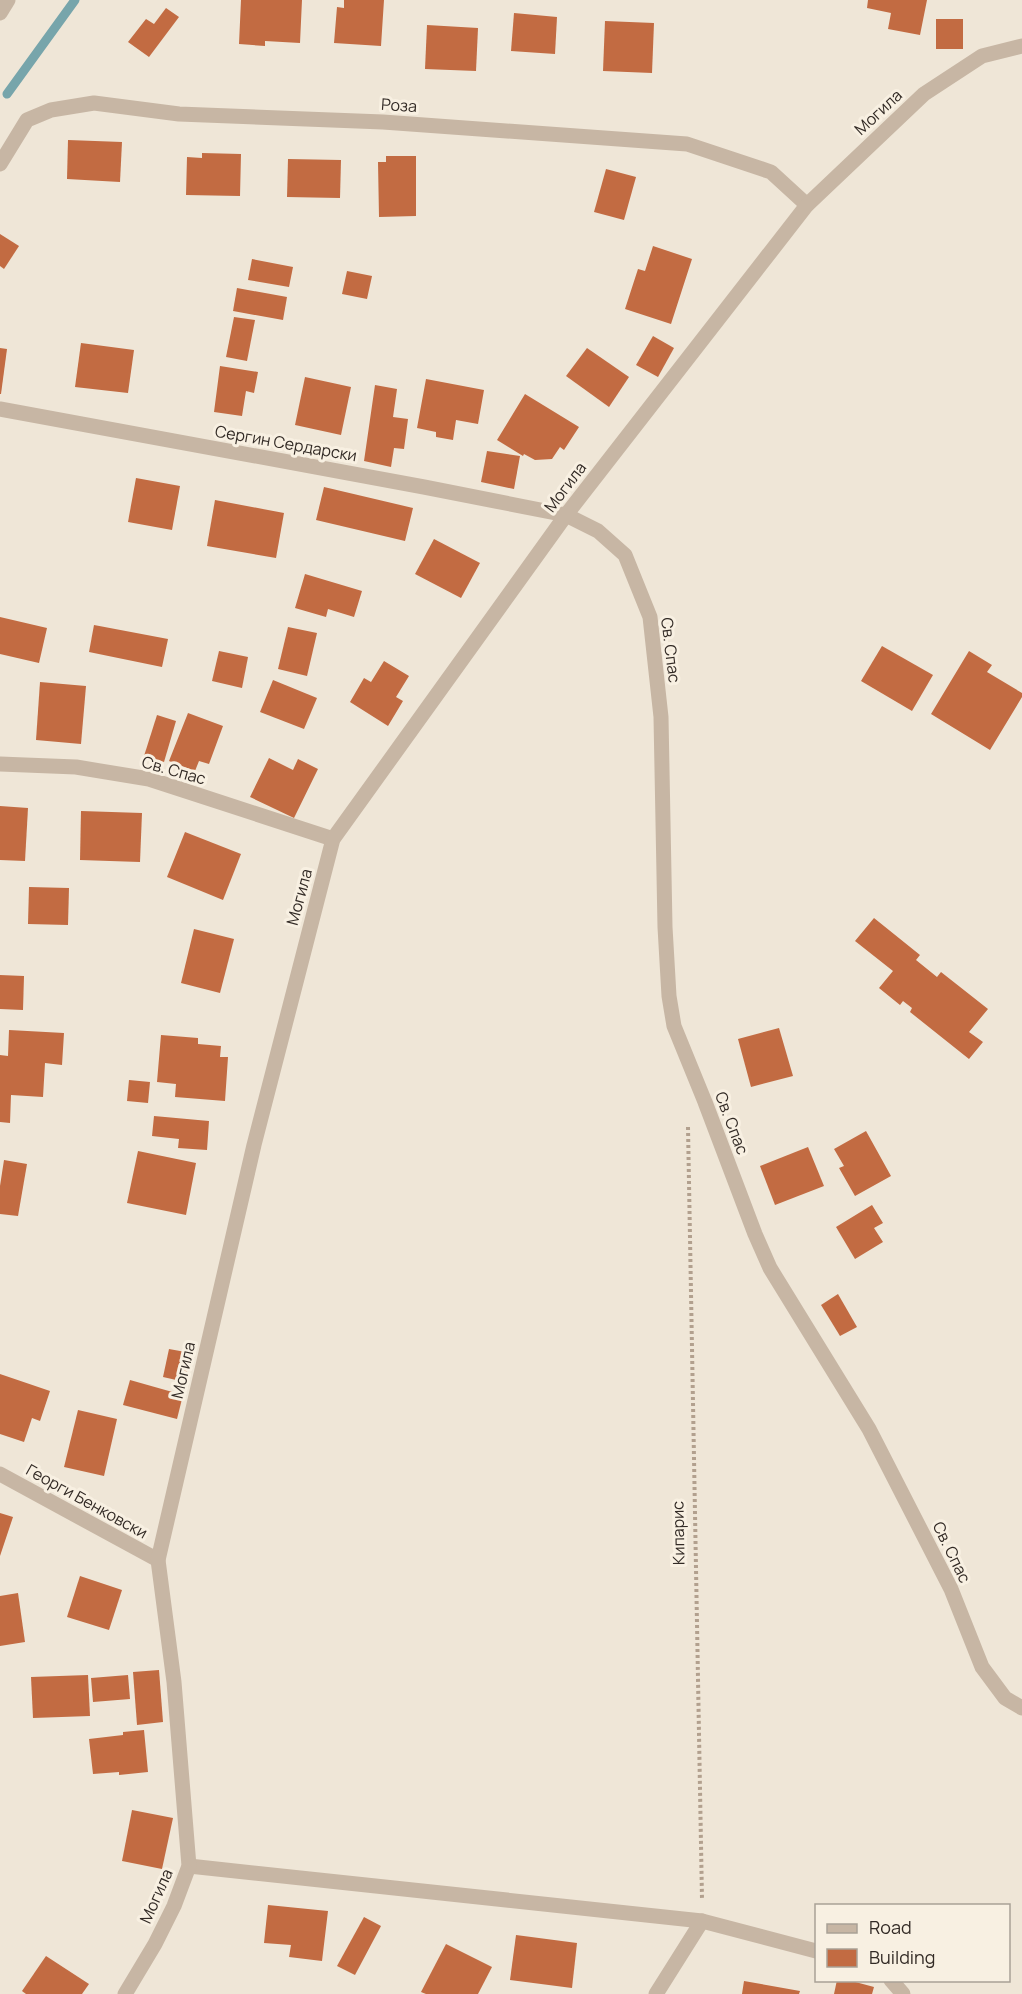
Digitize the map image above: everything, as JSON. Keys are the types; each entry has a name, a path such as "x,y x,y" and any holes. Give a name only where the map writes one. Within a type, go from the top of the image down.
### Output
{"street":[{"path":"0,13 8,0"},
{"name":"Могила","path":"125,1994 155,1944 174,1906 189,1866 174,1682 158,1560 254,1145 333,839 566,515 807,205 924,94 982,56 1022,46"},
{"name":"Роза","path":"0,164 27,120 51,110 94,103 179,114 383,122 687,144 771,172 807,205"},
{"name":"Сергин Сердарски","path":"0,409 424,486 566,515"},
{"name":"Св. Спас","path":"566,515 598,531 625,555 650,617 661,717 665,927 669,996 674,1026 770,1268 869,1429 951,1589 982,1667 1005,1698 1022,1708"},
{"name":"Св. Спас","path":"0,764 76,767 149,779 333,839"},
{"name":"Георги Бенковски","path":"0,1474 158,1560"},
{"path":"189,1866 702,1921 815,1952"},
{"path":"656,1994 702,1921"},
{"path":"893,1982 903,1994"}],"path":[{"name":"Кипарис","path":"688,1117 702,1921"}],"building":[{"path":"241,0 302,0 300,43 265,41 265,46 239,44"},
{"path":"344,0 384,0 381,46 334,43 337,7 344,8"},
{"path":"868,0 927,0 920,35 888,29 891,13 867,8"},
{"path":"166,8 179,17 149,57 128,42 146,19 154,24"},
{"path":"514,13 557,17 555,54 511,51"},
{"path":"936,19 963,19 963,49 936,49"},
{"path":"605,21 654,23 652,73 603,71"},
{"path":"427,25 478,28 476,71 425,69"},
{"path":"68,140 122,142 120,182 67,179"},
{"path":"202,153 241,154 240,196 186,195 187,157 202,158"},
{"path":"386,156 416,156 416,216 379,217 378,162 386,162"},
{"path":"288,159 341,160 340,198 287,197"},
{"path":"606,169 636,177 624,220 594,212"},
{"path":"0,234 19,246 4,269 0,266"},
{"path":"653,246 692,259 671,324 625,309 638,269 645,271"},
{"path":"252,259 293,267 289,287 248,280"},
{"path":"347,271 372,276 367,299 342,294"},
{"path":"237,288 287,297 283,320 233,311"},
{"path":"234,317 255,320 247,361 226,357"},
{"path":"653,336 674,348 658,377 636,365"},
{"path":"81,343 134,350 128,393 75,387"},
{"path":"0,348 7,349 1,394 0,394"},
{"path":"587,348 629,377 609,407 566,376"},
{"path":"220,366 258,372 254,393 246,391 242,416 214,412"},
{"path":"305,377 351,387 341,435 295,425"},
{"path":"426,379 484,390 478,424 456,420 453,440 436,437 436,432 417,428"},
{"path":"375,385 397,389 393,417 408,419 404,449 394,448 391,467 364,461"},
{"path":"525,394 579,427 564,450 560,447 552,459 535,460 524,454 523,456 497,440"},
{"path":"487,451 520,456 514,489 481,482"},
{"path":"136,478 180,486 172,530 128,522"},
{"path":"324,487 413,508 405,541 316,520"},
{"path":"215,500 284,513 276,558 207,546"},
{"path":"434,539 480,563 461,598 415,574"},
{"path":"305,574 362,591 354,617 328,609 326,617 295,608"},
{"path":"0,617 47,628 39,663 0,654"},
{"path":"94,625 168,639 162,667 89,652"},
{"path":"288,627 317,633 307,676 278,669"},
{"path":"882,646 933,675 912,711 861,681"},
{"path":"219,651 248,657 242,688 212,681"},
{"path":"969,651 992,665 987,672 1022,693 1022,697 990,750 931,714"},
{"path":"384,661 409,676 396,697 403,701 388,726 350,702 364,678 371,682"},
{"path":"273,680 317,698 304,729 260,712"},
{"path":"40,682 86,686 81,744 36,740"},
{"path":"188,713 223,726 209,764 199,761 195,771 169,761"},
{"path":"157,715 176,721 164,762 144,756"},
{"path":"269,758 293,770 298,759 318,769 294,818 250,797"},
{"path":"0,806 28,808 25,861 0,860"},
{"path":"81,811 142,813 140,862 80,860"},
{"path":"185,832 241,854 223,900 167,877"},
{"path":"29,887 69,888 68,925 28,924"},
{"path":"874,918 920,955 916,960 937,977 941,972 988,1009 969,1032 983,1042 969,1059 910,1012 912,1008 903,1001 900,1005 879,988 893,971 855,941"},
{"path":"194,929 234,939 220,993 181,983"},
{"path":"0,975 24,976 23,1010 0,1009"},
{"path":"779,1028 793,1076 751,1087 738,1039"},
{"path":"9,1030 64,1033 62,1065 45,1063 43,1097 11,1095 10,1123 0,1122 0,1055 8,1056"},
{"path":"161,1035 198,1038 198,1044 221,1046 220,1057 228,1057 225,1101 175,1097 176,1084 157,1082"},
{"path":"129,1080 150,1082 148,1103 127,1101"},
{"path":"154,1116 209,1121 207,1150 178,1148 179,1139 152,1136"},
{"path":"866,1131 891,1176 855,1196 839,1168 844,1166 834,1149"},
{"path":"808,1147 824,1186 775,1205 760,1166"},
{"path":"138,1151 196,1163 186,1215 127,1203"},
{"path":"4,1160 27,1164 18,1216 0,1214 0,1186"},
{"path":"872,1205 883,1223 874,1228 883,1242 855,1259 836,1227"},
{"path":"838,1294 857,1327 840,1336 821,1305"},
{"path":"169,1349 191,1353 185,1382 163,1377"},
{"path":"0,1374 50,1391 40,1421 32,1418 24,1442 0,1434"},
{"path":"130,1380 183,1395 177,1419 123,1405"},
{"path":"78,1410 117,1419 104,1476 64,1467"},
{"path":"0,1513 13,1517 0,1556"},
{"path":"80,1576 122,1590 109,1630 67,1617"},
{"path":"18,1593 25,1642 0,1646 0,1596"},
{"path":"159,1670 163,1722 137,1725 133,1672"},
{"path":"88,1675 90,1716 33,1718 31,1677"},
{"path":"128,1675 130,1699 93,1702 91,1678"},
{"path":"144,1730 148,1772 119,1775 119,1772 93,1774 89,1739"},
{"path":"132,1810 173,1818 162,1869 122,1861"},
{"path":"268,1905 328,1911 322,1961 289,1957 291,1945 264,1943"},
{"path":"364,1917 381,1926 355,1975 337,1966"},
{"path":"516,1935 577,1943 572,1988 510,1980"},
{"path":"446,1944 492,1967 478,1994 426,1994 421,1992"},
{"path":"46,1956 89,1984 82,1994 26,1994 22,1991"},
{"path":"744,1981 800,1991 799,1994 742,1994"},
{"path":"837,1982 855,1982 874,1987 872,1994 834,1994"}],"waterway":[{"path":"7,94 75,0"}]}
